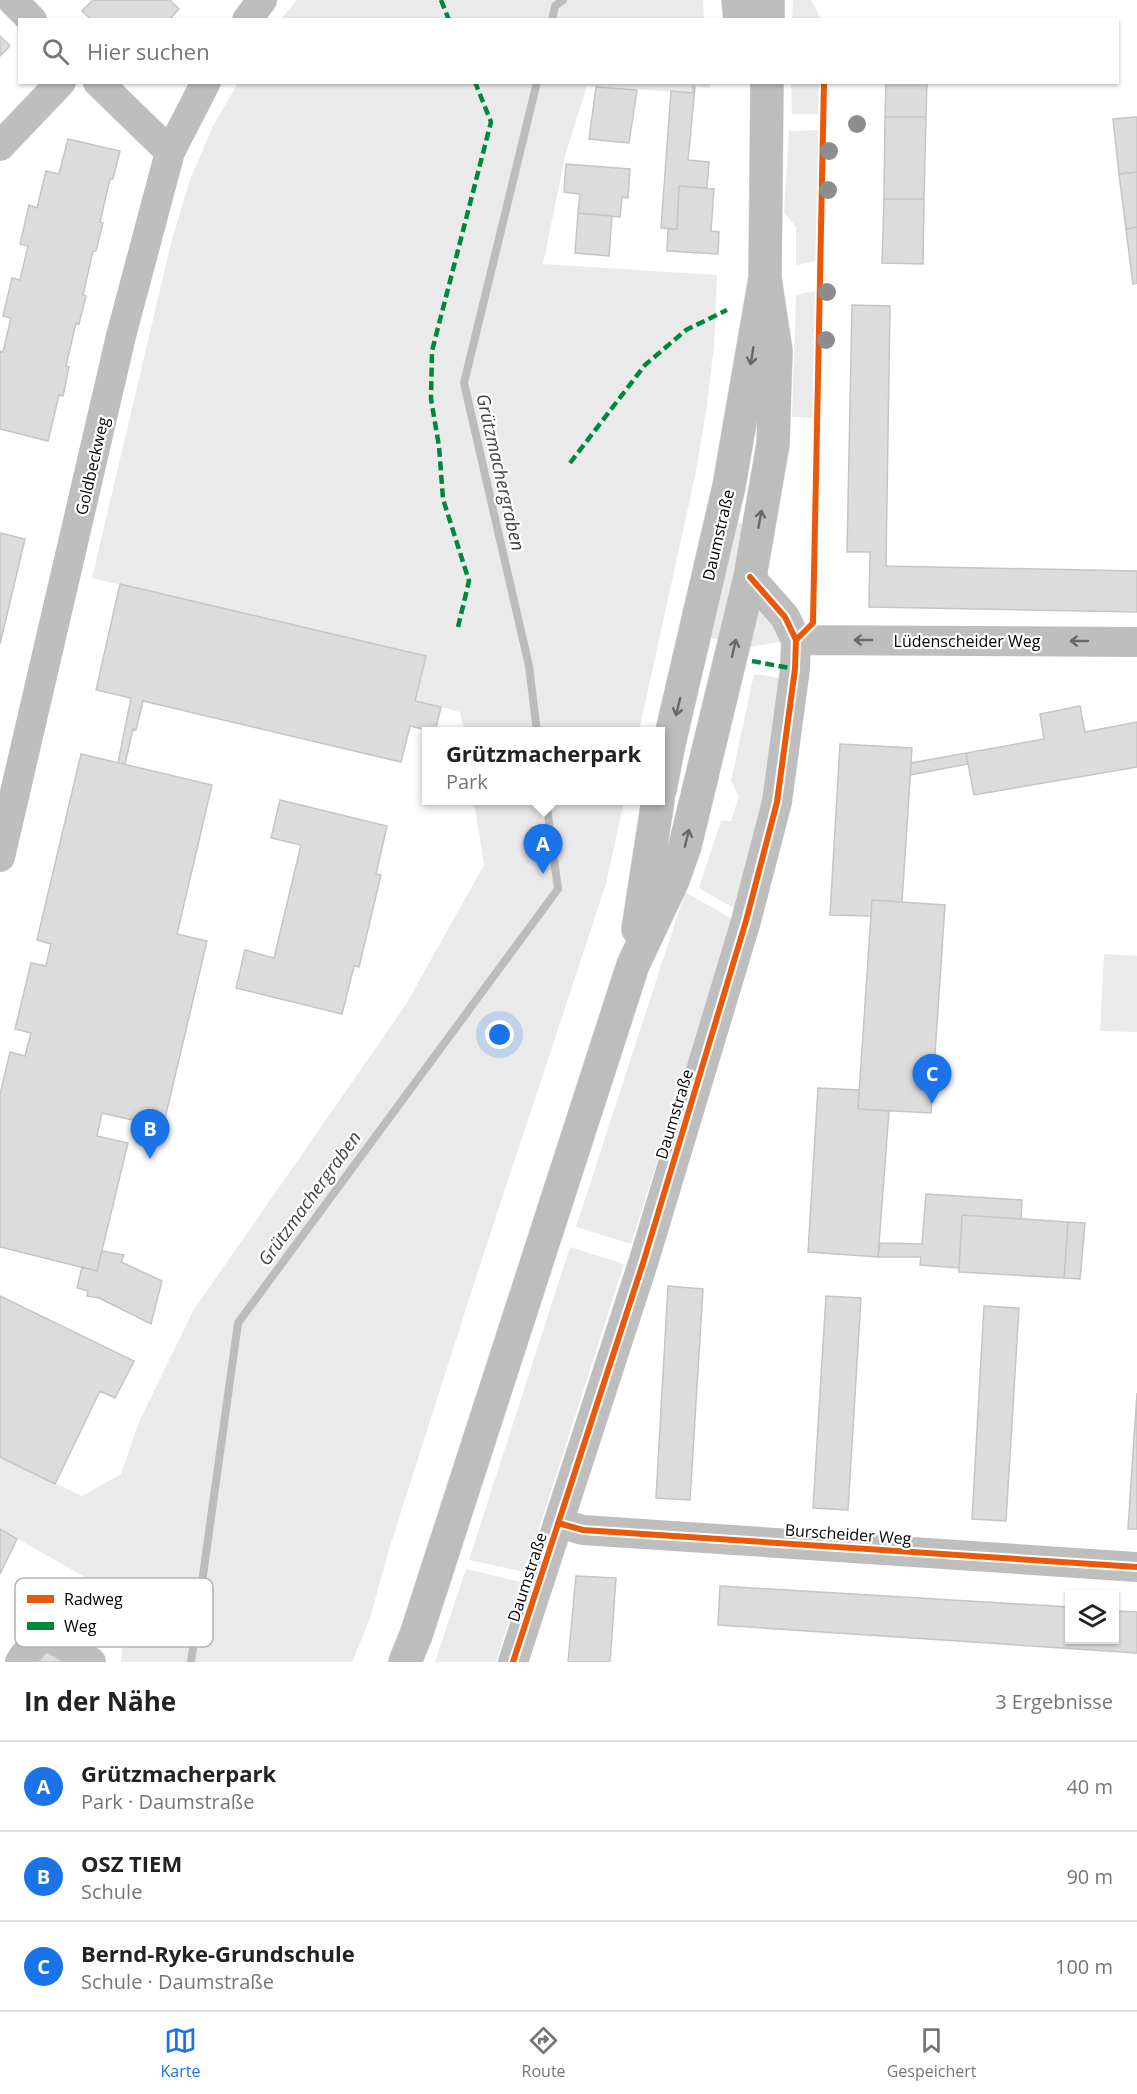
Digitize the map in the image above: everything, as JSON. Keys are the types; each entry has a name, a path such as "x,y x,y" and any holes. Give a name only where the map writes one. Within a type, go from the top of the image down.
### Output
{"main road":[{"path":"738,0 740,18"},
{"path":"768,0 768,18"},
{"name":"Daumstraße","path":"746,84 766,193"},
{"name":"Daumstraße","path":"665,764 729,486 765,278 768,84"},
{"name":"Daumstraße","path":"405,1662 438,1567 633,965 673,880 686,846 750,577 773,444 776,351 765,278"},
{"name":"Daumstraße","path":"633,965 657,805"}],"street":[{"path":"12,0 30,18"},
{"path":"248,18 262,0"},
{"path":"0,146 59,84"},
{"path":"100,84 170,152"},
{"name":"Goldbeckweg","path":"0,857 122,336 170,152 205,84"},
{"name":"Daumstraße","path":"513,1662 644,1260 746,921 777,802 795,669 796,640 785,616 750,577"},
{"name":"Lüdenscheider Weg","path":"796,640 1137,642"},
{"name":"Burscheider Weg","path":"558,1523 583,1530 1137,1567"},
{"path":"20,1662 29,1647"},
{"path":"66,1647 91,1662"}],"shaded area":[{"path":"297,0 703,0 704,18 282,18"},
{"path":"793,0 811,0 820,18 792,18"},
{"path":"237,84 710,84 710,88 693,86 693,93 587,86 566,152 543,264 717,275 714,347 706,412 695,476 640,727 463,727 460,712 415,701 426,656 92,578 172,239 190,180 213,126"},
{"path":"791,84 819,84 818,114 792,114"},
{"path":"821,130 817,261 796,265 796,227 784,212 789,131"},
{"path":"815,291 814,418 792,417 796,295"},
{"path":"735,522 746,525 722,640 710,638"},
{"path":"761,596 787,644 780,642 749,647"},
{"path":"754,674 784,679 774,771 737,910 699,888 721,821 731,821 739,796 731,781"},
{"path":"475,805 623,805 606,884 478,1271 391,1543 369,1621 352,1662 121,1662 122,1647 213,1647 213,1578 87,1578 0,1529 0,1457 82,1496 121,1474 139,1422 193,1311 405,1006 484,865"},
{"path":"685,892 734,920 631,1244 576,1227"},
{"path":"1104,954 1137,956 1137,1032 1100,1031"},
{"path":"570,1247 624,1264 525,1572 469,1560"},
{"path":"466,1569 521,1582 496,1662 435,1662"}],"building":[{"path":"93,0 170,0 179,9 171,18 90,18 82,11"},
{"path":"0,36 10,46 0,56"},
{"path":"886,84 927,84 926,117 885,117"},
{"path":"693,86 695,87 688,160 709,162 707,188 679,186 677,229 661,228 671,91 693,93"},
{"path":"596,87 637,90 629,143 589,139"},
{"path":"885,117 926,117 924,199 884,199"},
{"path":"1137,117 1137,172 1119,174 1113,119"},
{"path":"68,139 120,151 113,179 110,179 100,222 103,223 96,251 93,251 79,324 76,323 66,366 69,367 63,396 59,395 48,441 0,429 0,351 3,352 11,318 3,316 12,278 20,280 28,246 20,244 29,205 37,208 46,171 59,174"},
{"path":"566,164 630,169 628,198 622,197 620,217 578,213 580,194 564,192"},
{"path":"1137,172 1137,227 1126,229 1119,174"},
{"path":"679,186 714,189 711,231 719,232 718,254 667,251 668,229 677,229"},
{"path":"884,199 924,199 923,264 882,263"},
{"path":"578,213 612,216 609,256 575,253"},
{"path":"1137,227 1137,283 1133,284 1126,229"},
{"path":"852,305 890,306 886,566 1137,571 1137,612 869,607 870,552 847,552"},
{"path":"0,533 25,539 0,644"},
{"path":"120,584 426,656 415,701 441,707 436,727 422,727 422,729 410,726 401,762 143,701 136,730 133,729 125,764 118,763 131,698 96,690"},
{"path":"1080,706 1085,732 1137,722 1137,767 974,795 966,753 1044,739 1040,714"},
{"path":"840,744 912,748 902,902 872,900 871,916 830,915"},
{"path":"966,753 968,764 910,775 911,763"},
{"path":"81,754 212,785 177,934 207,941 163,1127 102,1113 97,1136 128,1143 97,1271 0,1247 0,1094 10,1052 25,1056 31,1033 15,1029 31,963 46,966 51,944 37,940"},
{"path":"280,800 387,826 376,874 381,875 359,967 354,966 342,1014 236,988 245,950 274,958 301,845 271,838"},
{"path":"872,900 945,905 931,1113 858,1109"},
{"path":"818,1088 859,1090 858,1109 889,1111 878,1257 808,1252"},
{"path":"926,1194 1022,1200 1021,1219 962,1215 959,1268 920,1265 921,1257 878,1257 880,1243 922,1244"},
{"path":"962,1215 1068,1222 1064,1278 959,1272"},
{"path":"1068,1222 1085,1223 1080,1279 1064,1278"},
{"path":"102,1251 124,1255 121,1262 162,1281 151,1324 99,1298 87,1296 88,1291 77,1288 82,1267 97,1271"},
{"path":"668,1286 703,1289 690,1500 656,1498"},
{"path":"0,1296 134,1361 115,1398 100,1391 55,1484 0,1457"},
{"path":"826,1296 861,1298 848,1510 813,1508"},
{"path":"984,1306 1019,1308 1006,1521 972,1519"},
{"path":"1137,1393 1137,1529 1128,1529"},
{"path":"0,1529 17,1539 0,1574"},
{"path":"576,1576 616,1578 610,1662 568,1662"},
{"path":"720,1586 1065,1607 1065,1644 1119,1644 1119,1611 1137,1612 1137,1653 718,1625"},
{"path":"46,1651 63,1662 39,1662"}],"waterway":[{"name":"Grützmachergraben","path":"552,18 555,6 563,0"},
{"name":"Grützmachergraben","path":"536,727 529,666 464,383 537,84"},
{"name":"Grützmachergraben","path":"203,1578 238,1323 558,889 547,805"},
{"name":"Grützmachergraben","path":"191,1662 193,1647"}],"marked path":[{"path":"441,0 448,18"},
{"path":"458,627 469,581 443,499 439,446 431,399 432,351 491,122 476,84"},
{"path":"570,463 645,365 686,330 727,310"},
{"path":"752,661 795,669"}],"cycle path":[{"path":"796,640 813,623 824,84"},
{"path":"513,1662 644,1260 746,921 777,802 795,669 796,640 785,617 750,577"},
{"path":"558,1523 583,1530 1137,1567"}],"place":[{"name":"Grützmacherpark","path":"543,874"},
{"name":"Bernd-Ryke-Grundschule","path":"932,1104"},
{"name":"OSZ TIEM","path":"150,1159"}]}
